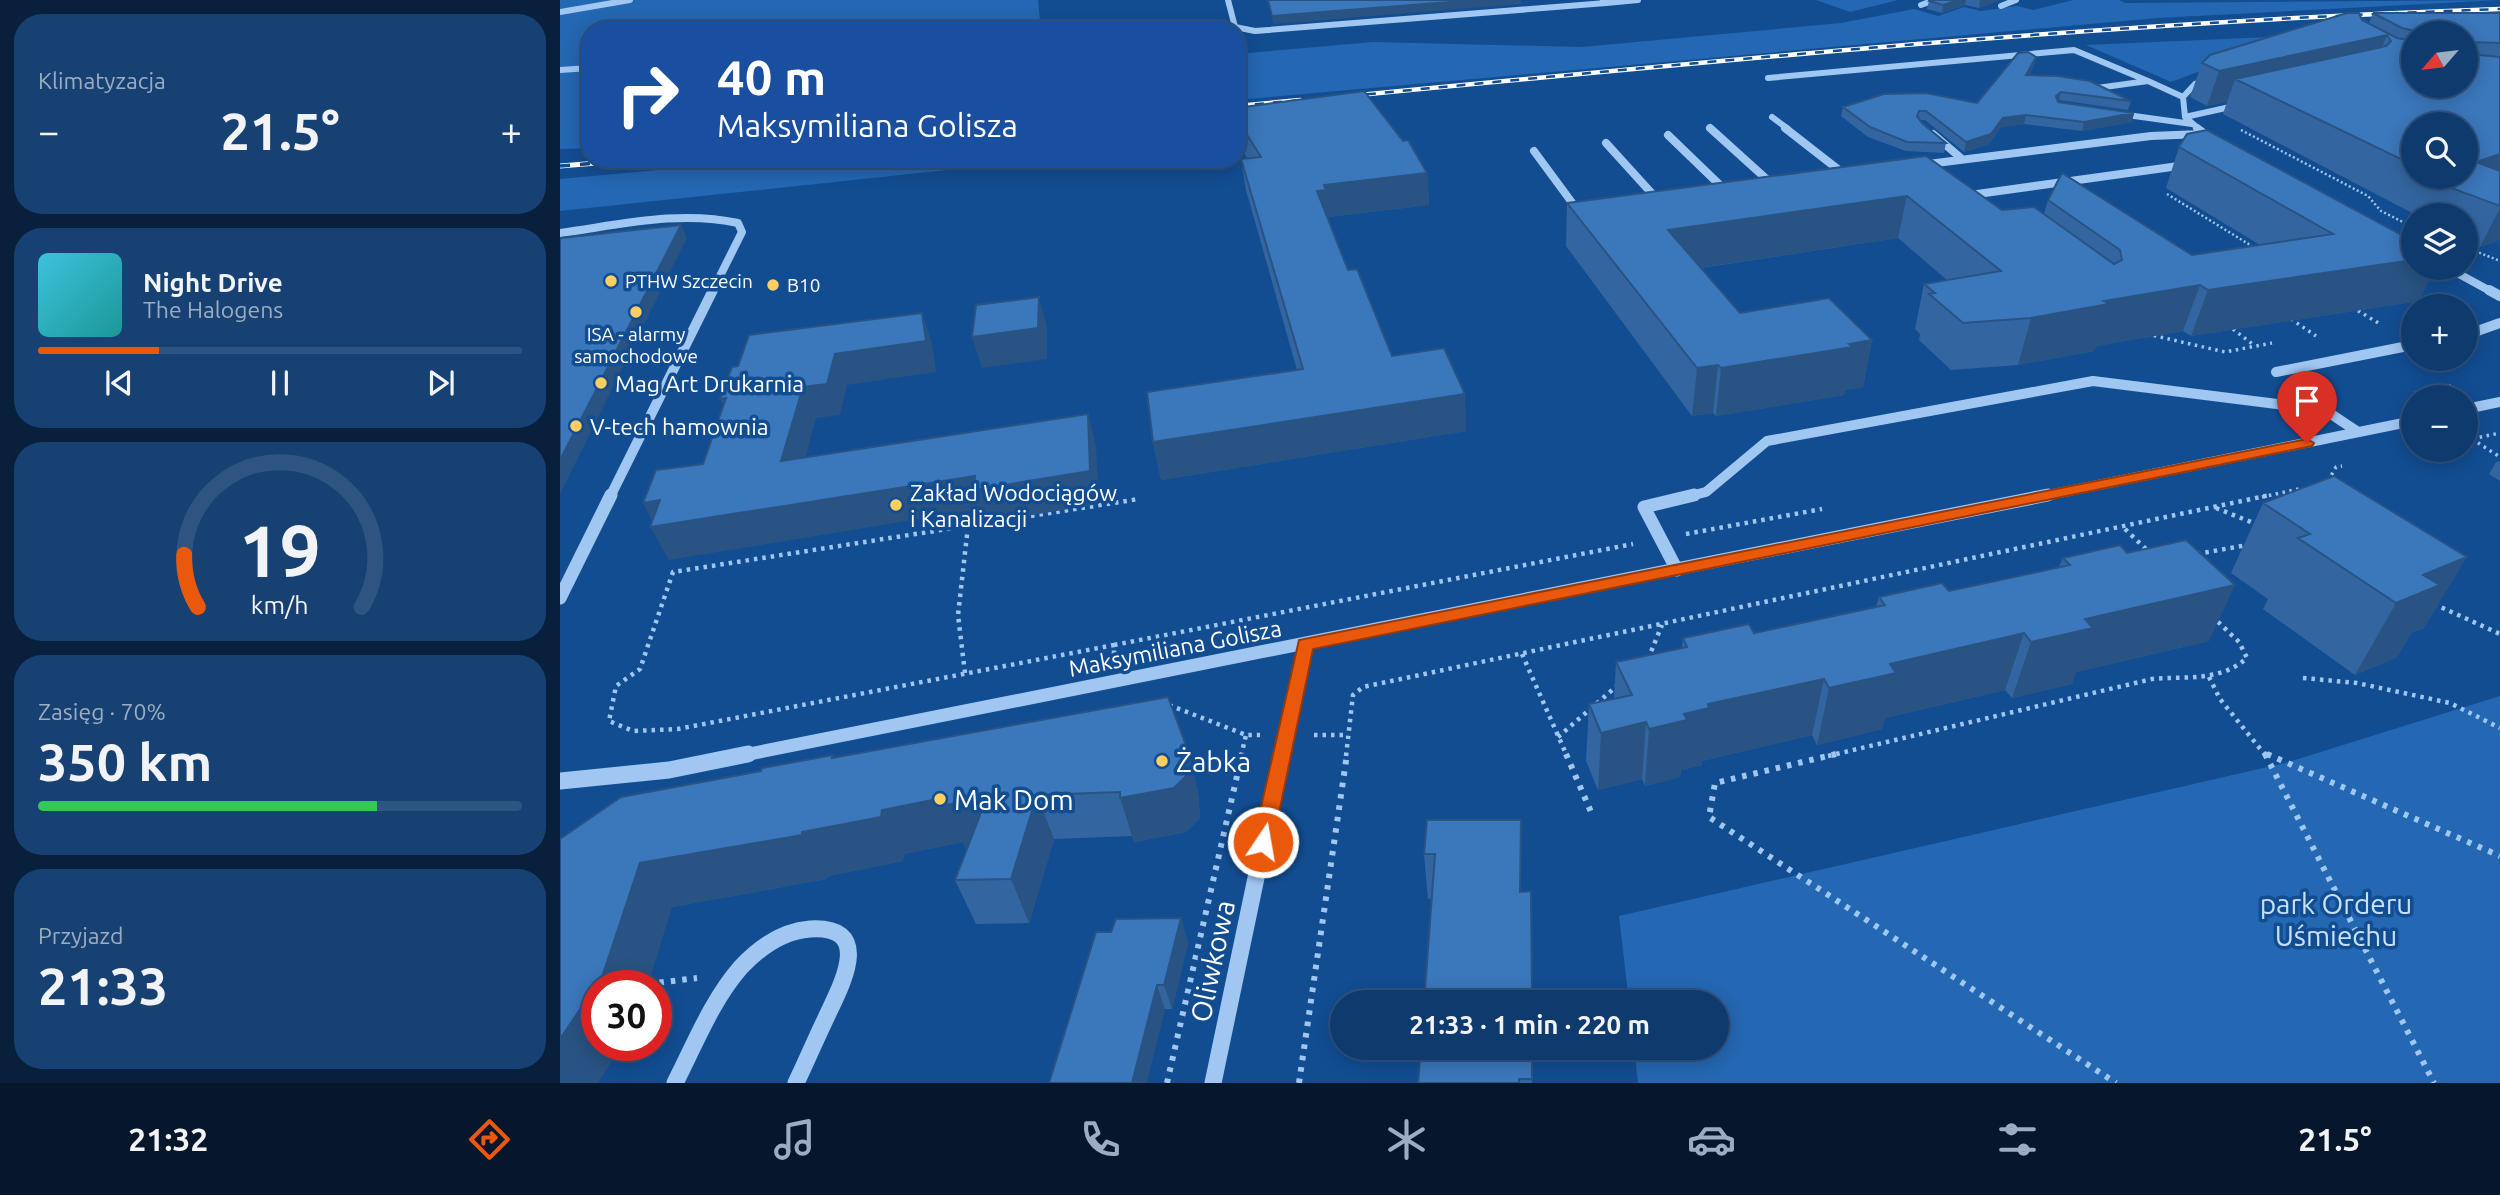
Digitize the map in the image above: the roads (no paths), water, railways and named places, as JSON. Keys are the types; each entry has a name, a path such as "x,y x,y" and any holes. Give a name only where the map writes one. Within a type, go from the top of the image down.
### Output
{"street":[{"path":"560,12 630,0"},
{"path":"1228,0 1233,21"},
{"path":"1246,30 1255,32 1638,0"},
{"path":"1921,5 1935,0"},
{"path":"2001,6 2016,0"},
{"path":"1768,78 2074,50 2183,97"},
{"path":"560,70 581,69"},
{"path":"2215,141 2185,117 2183,97 2195,84 2221,76"},
{"path":"2097,88 2148,81"},
{"path":"2185,117 2247,103"},
{"path":"2112,113 2192,124"},
{"path":"1772,117 1844,174"},
{"path":"1921,124 1962,159"},
{"path":"1710,128 1772,184"},
{"path":"1909,166 2151,135 2205,134"},
{"path":"1668,135 1725,190"},
{"path":"1606,143 1656,198"},
{"path":"1534,151 1577,208 1590,207"},
{"path":"1974,206 1965,197 2191,164"},
{"path":"1832,176 1857,173"},
{"path":"1760,185 1784,182"},
{"path":"1711,191 1736,188"},
{"path":"1643,200 1670,197"},
{"path":"560,233 697,217 721,217 738,223 741,232 560,598"},
{"path":"2470,280 2500,296"},
{"path":"2478,331 2500,323"},
{"path":"2276,372 2401,347"},
{"path":"1677,570 1644,507 1706,492 1767,441 2093,382 2325,411 2358,432"},
{"path":"2478,407 2500,402"},
{"name":"Maksymiliana Golisza","path":"560,781 669,769 2401,423"},
{"path":"560,566 576,563"},
{"name":"Oliwkowa","path":"1213,1083 1306,644"},
{"path":"675,1083 733,977 751,954 792,932 815,928 834,933 845,941 851,955 848,970 796,1083"}],"railway":[{"path":"1349,96 2068,32 2500,9"},
{"path":"1246,105 1300,100"},
{"path":"560,166 581,164"}],"place":[{"name":"PTHW Szczecin","path":"611,281"},
{"name":"B10","path":"773,285"},
{"name":"ISA - alarmy samochodowe","path":"636,312"},
{"name":"Mag Art Drukarnia","path":"601,383"},
{"name":"V-tech hamownia","path":"576,426"},
{"name":"Zakład Wodociągów i Kanalizacji","path":"896,505"},
{"name":"Żabka","path":"1162,761"},
{"name":"Mak Dom","path":"940,799"}],"park label":[{"name":"park Orderu Uśmiechu","path":"2336,919"}]}
